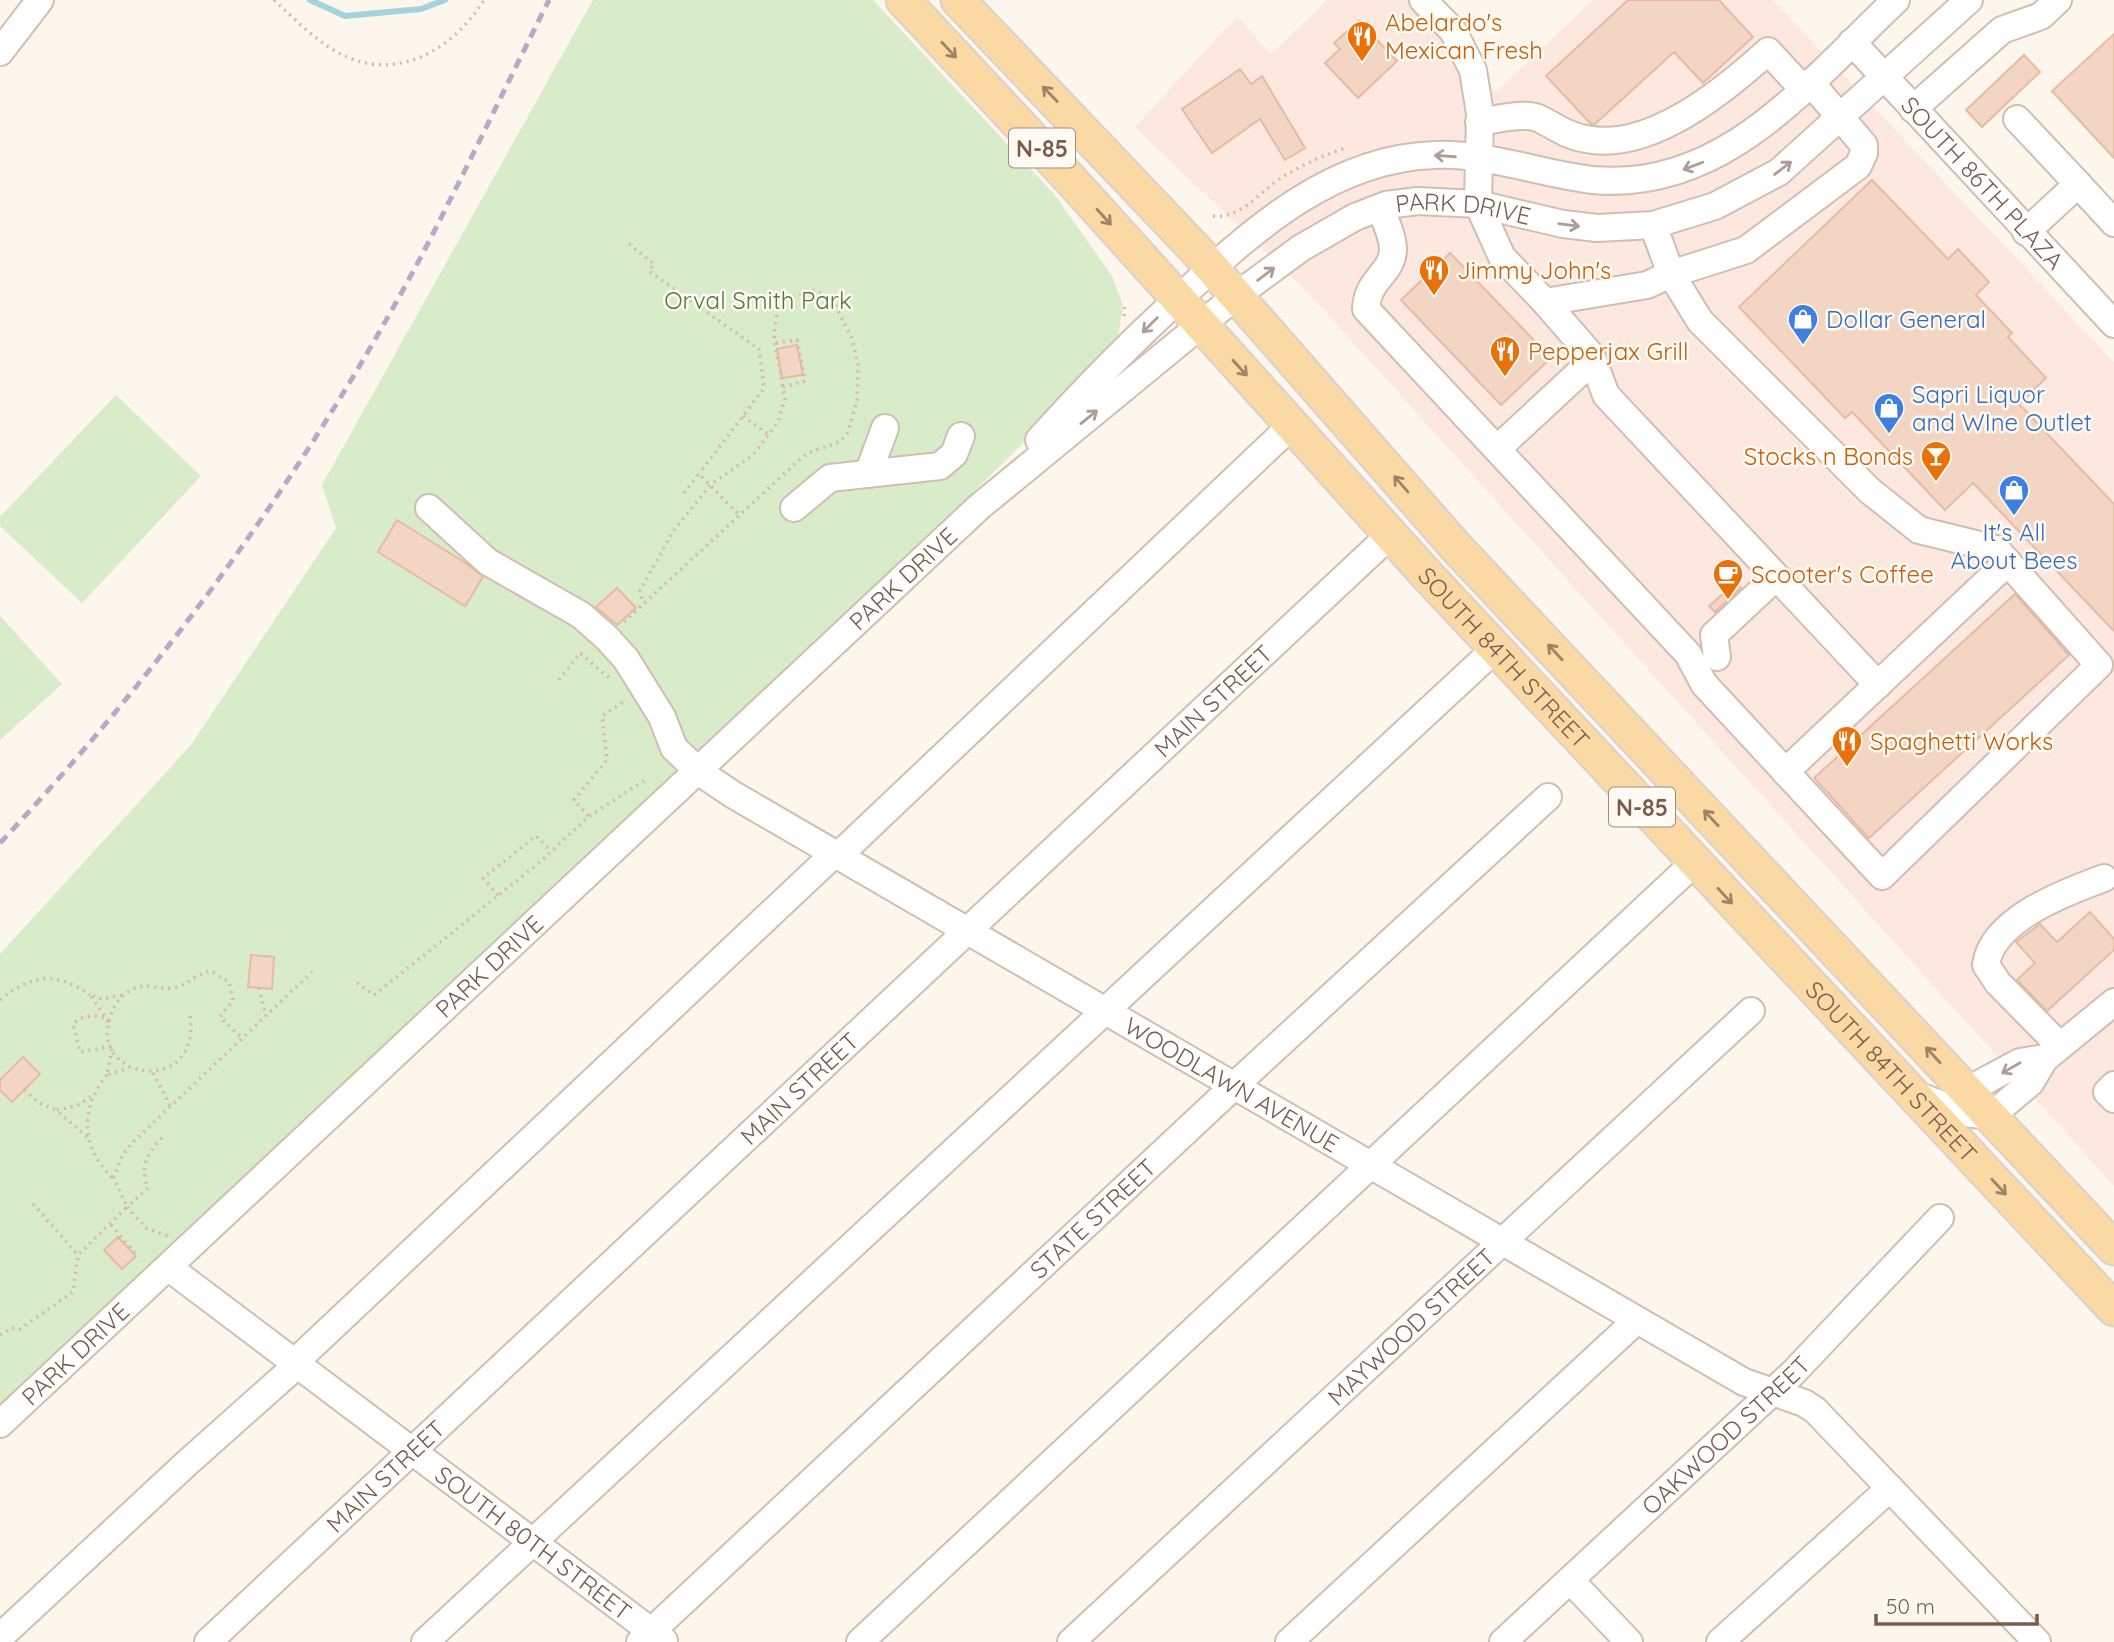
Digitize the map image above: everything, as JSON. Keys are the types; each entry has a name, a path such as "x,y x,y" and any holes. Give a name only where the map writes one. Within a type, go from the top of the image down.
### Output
{"main road":[{"name":"SOUTH 84TH STREET","path":"903,0 1495,649 2114,1309"},
{"name":"SOUTH 84TH STREET","path":"958,0 1085,130 1212,268 1455,546 2114,1248"}],"street":[{"path":"0,52 40,0"},
{"path":"1423,0 1453,32 1466,54 1476,88 1479,122 1481,160 1478,204 1502,257 1545,302 1593,360 1606,395 1878,685"},
{"name":"PARK DRIVE","path":"979,507 1080,395 1178,299 1252,232 1319,188 1356,171 1409,157 1438,155 1481,160 1617,183 1650,178 1715,158 1762,125 1807,86 1896,0"},
{"name":"PARK DRIVE","path":"0,1424 979,507 1236,296 1316,239 1380,208 1418,201 1478,204 1574,226 1624,228 1653,225 1715,206 1779,172 1969,0"},
{"path":"1913,109 2002,30 2041,16 2058,0"},
{"name":"SOUTH 86TH PLAZA","path":"1852,42 2114,324"},
{"path":"1479,122 1536,117 1563,134 1589,140 1624,140 1669,123 1716,94 1768,51 1842,117 1864,145 1864,153 1858,166 1746,250 1671,274 1647,285 1545,302"},
{"path":"2017,119 2114,223"},
{"path":"1644,133 1650,178"},
{"path":"2026,232 2078,184"},
{"path":"1380,208 1393,250 1390,265 1371,286 1366,309 1688,654 1704,684 1882,876 2099,665 1996,549 1919,530 1870,491 1700,321 1671,274 1653,225"},
{"path":"1497,449 1593,360"},
{"path":"0,1637 296,1364 1292,425"},
{"path":"868,474 885,428"},
{"path":"793,508 830,478 940,466 954,454 961,436"},
{"name":"WOODLAWN AVENUE","path":"429,508 488,562 581,615 599,630 625,659 662,717 674,748 698,771 836,855 1744,1382 1804,1403 1815,1410 2037,1642"},
{"name":"MAIN STREET","path":"208,1642 413,1453 1390,535"},
{"path":"1786,772 2008,562"},
{"path":"1717,657 1714,635 1776,576"},
{"path":"425,1642 1495,649"},
{"name":"STATE STREET","path":"652,1639 1234,1086 1548,797"},
{"path":"860,1642 1694,863"},
{"path":"2052,1052 1986,965 1988,952 2011,927 2047,899 2111,879"},
{"path":"1911,1093 1953,1110 1991,1116 2031,1082 2052,1052 2114,1002"},
{"name":"MAYWOOD STREET","path":"1071,1642 1751,1011"},
{"path":"1966,1091 2020,1062 2052,1052"},
{"path":"2114,1085 2107,1092 2114,1099"},
{"name":"OAKWOOD STREET","path":"1503,1642 1772,1392 1940,1218"},
{"name":"SOUTH 80TH STREET","path":"168,1267 531,1541 652,1639"},
{"path":"1289,1642 1637,1320"},
{"path":"1720,1642 1889,1488"},
{"path":"1570,1580 1629,1642"}],"path":[{"path":"274,0 329,47 353,59 379,63 424,56 442,47 473,18 484,0"},
{"path":"629,244 654,264 649,271 759,349 764,388 684,493"},
{"path":"614,631 798,461 808,453 839,442 852,425 857,401 858,364 852,339 835,304 814,290 788,298 777,311 775,343 784,408 769,435 753,455 710,485 672,533 643,582 640,591 643,604"},
{"path":"775,343 797,340 805,381 783,387"},
{"path":"743,416 769,435"},
{"path":"699,474 739,515"},
{"path":"559,680 580,653 610,680"},
{"path":"588,817 574,800 607,760 602,716 644,689"},
{"path":"357,982 374,995 551,851 588,817 645,780"},
{"path":"498,895 483,878 536,836 551,851"},
{"path":"0,1000 23,983 44,978 67,982 90,995 111,999 141,987 176,988 203,972 218,973 229,982 234,995 220,1017 242,1038"},
{"path":"114,1178 122,1156 132,1143 312,972"},
{"path":"259,988 266,1016"},
{"path":"108,1021 116,1003 125,994"},
{"path":"90,995 108,1021 111,1048 107,1075 93,1096 87,1118 88,1138 101,1166 114,1178 127,1207 146,1228 177,1237"},
{"path":"108,1021 98,1016 78,1019 73,1025 80,1052 111,1048"},
{"path":"107,1075 130,1068 153,1073 174,1063 184,1049 191,1031 190,1016"},
{"path":"111,1048 130,1068"},
{"path":"153,1073 170,1105"},
{"path":"24,1090 39,1104 55,1110 88,1138"},
{"path":"55,1110 76,1106 93,1096"},
{"path":"0,1335 12,1328 20,1329 73,1292 78,1255 148,1188 143,1167 150,1151 162,1138"},
{"path":"33,1204 78,1255"},
{"path":"111,1225 135,1253"}],"shaded area":[{"path":"1327,0 1406,0 1496,92 1593,0 1773,0 2114,362 2114,1186 1312,297 1135,127 1237,16 1271,54"}],"green space":[{"name":"Orval Smith Park","path":"593,0 873,0 1054,194 1112,276 1123,305 1116,350 931,535 0,1411 0,954 191,745 336,528 322,485"},
{"path":"116,395 201,476 82,603 0,526 0,517"},
{"path":"0,616 62,684 0,740"}],"building":[{"path":"1628,0 1719,0 1753,37 1703,83 1674,52 1595,124 1591,124 1546,76"},
{"path":"1359,21 1397,61 1358,98 1325,63 1340,49 1334,43"},
{"path":"2114,34 2114,158 2052,91"},
{"path":"2024,55 2040,72 1982,127 1966,110"},
{"path":"1240,69 1251,84 1262,76 1305,148 1285,160 1260,119 1212,153 1182,109"},
{"path":"1872,180 1948,259 1958,249 1989,282 1976,295 2012,333 2008,337 2046,378 2019,404 2114,504 2114,631 1973,483 1945,510 1852,412 1845,418 1739,307"},
{"path":"1450,253 1551,358 1501,405 1401,300"},
{"path":"797,345 803,375 782,378 777,349"},
{"path":"397,520 483,577 465,606 378,552"},
{"path":"1735,583 1741,588 1715,612 1709,606"},
{"path":"617,588 636,608 617,625 596,607"},
{"path":"2015,594 2069,655 1869,838 1814,778"},
{"path":"2090,912 2114,939 2114,950 2047,1011 2017,980 2035,963 2016,942 2040,924 2057,942"},
{"path":"251,955 274,957 272,989 248,987"},
{"path":"23,1057 40,1074 12,1102 0,1090 0,1080"},
{"path":"118,1237 136,1256 122,1269 104,1250"}],"waterway":[{"path":"310,0 345,16 421,9 445,0"}],"railway":[{"path":"0,843 120,706 232,561 284,486 380,331 424,251 549,0"}],"place":[{"name":"Abelardo's Mexican Fresh","path":"1362,63"},
{"name":"Jimmy John's","path":"1434,297"},
{"name":"Dollar General","path":"1803,346"},
{"name":"Pepperjax Grill","path":"1505,378"},
{"name":"Sapri Liquor and WIne Outlet","path":"1889,435"},
{"name":"Stocks n Bonds","path":"1936,483"},
{"name":"It's All About Bees","path":"2014,517"},
{"name":"Scooter's Coffee","path":"1728,601"},
{"name":"Spaghetti Works","path":"1847,768"}]}
